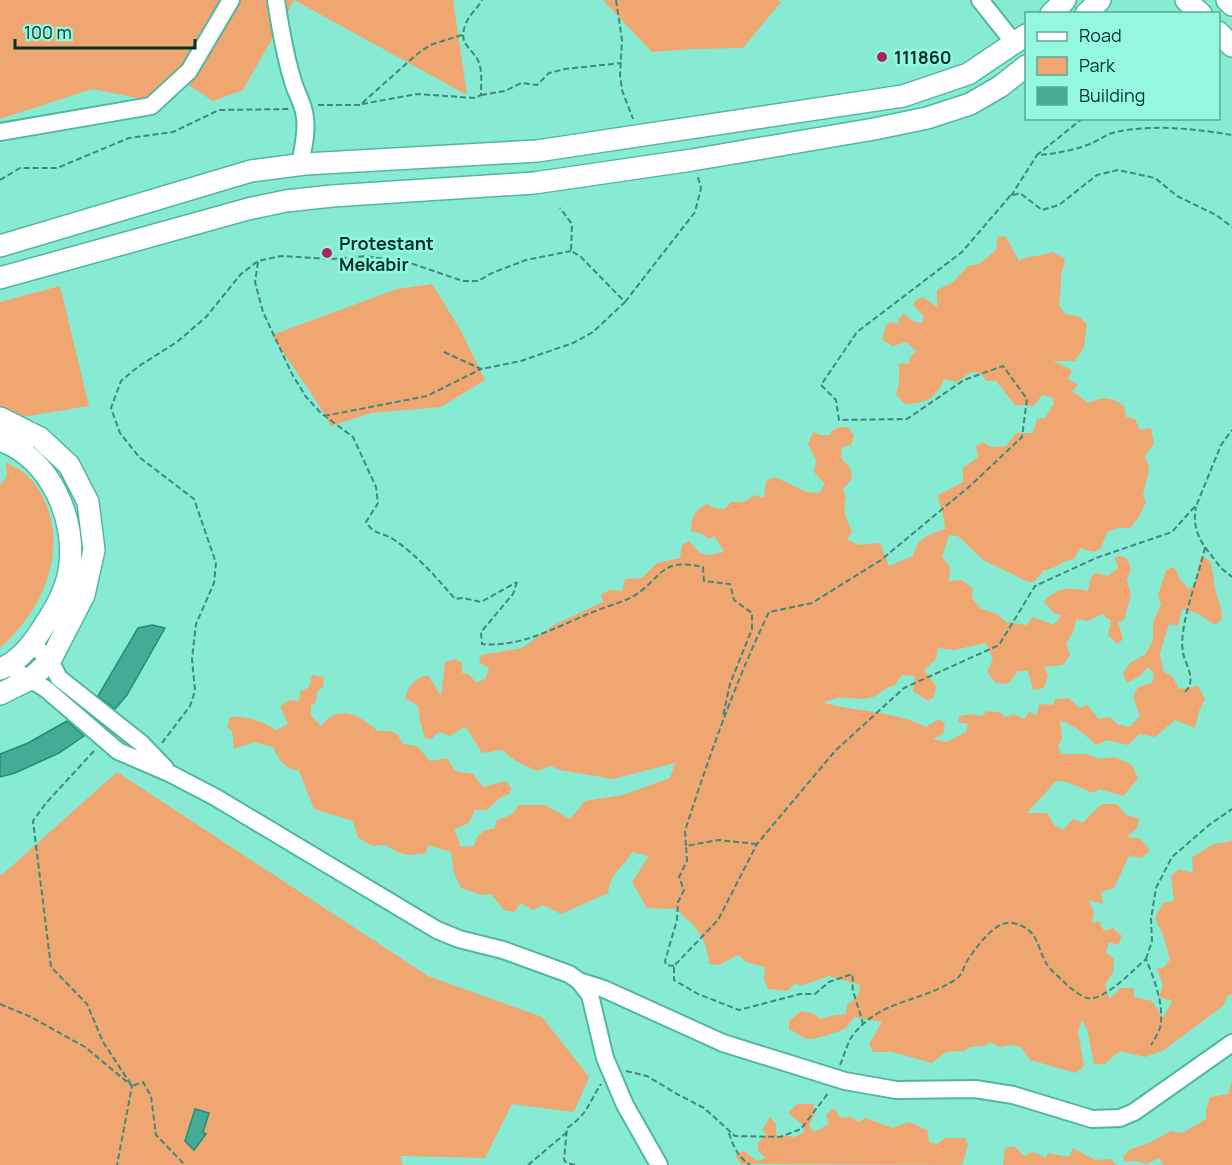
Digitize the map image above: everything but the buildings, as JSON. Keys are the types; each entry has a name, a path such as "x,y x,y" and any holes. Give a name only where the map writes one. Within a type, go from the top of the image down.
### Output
{"main road":[{"path":"1053,12 1065,0"},
{"path":"1186,0 1199,12"},
{"path":"1227,0 1232,5"},
{"path":"1220,34 1232,46"},
{"path":"0,246 251,171 300,164 502,154 635,137 903,96 969,74 1021,39"},
{"path":"0,278 248,209 286,201 332,195 534,183 692,160 874,129 927,118 970,104 1001,86 1025,67"},
{"path":"29,237 38,268"},
{"path":"0,418 40,438 69,465 88,502 94,550 84,595 50,661 30,679 0,694"},
{"path":"0,440 38,463 64,507 70,542 69,571 58,604 33,644 4,668"}],"street":[{"path":"0,132 151,106 189,71 231,0"},
{"path":"276,0 283,46 292,82 303,104 306,132 300,164"},
{"path":"980,0 1021,39"},
{"path":"33,644 50,661 59,678 141,743 169,773"},
{"path":"4,668 46,689 118,751 169,773 214,797 437,930 459,939 503,950 568,974 579,981 723,1043 845,1081 896,1090 975,1089 1013,1095 1092,1119 1120,1118 1134,1112 1232,1043"},
{"path":"579,981 590,995 605,1058 625,1105 659,1165"}],"path":[{"path":"482,0 471,14 462,34 463,42 476,56 480,68 482,95"},
{"path":"616,0 622,40 622,90 631,112 635,137"},
{"path":"360,105 430,45 462,34"},
{"path":"0,180 20,168 57,168 129,138 173,132 219,110 285,111 303,104 360,105 417,94 476,98 505,91 521,84 537,85 549,73 565,69 621,63"},
{"path":"674,966 666,965 665,961 677,920 678,902 684,890 679,877 687,861 685,831 721,724 752,647 769,612 812,603 881,560 970,486 1023,437 1027,399 1003,366 964,380 907,419 839,420 836,400 821,385 857,332 962,252 1011,196 1037,155 1081,120"},
{"path":"1037,155 1053,154 1087,145 1115,132 1150,128 1208,131 1232,135"},
{"path":"324,416 427,396 481,369 521,361 573,343 593,332 625,302 696,212 701,188 692,160"},
{"path":"1011,196 1020,193 1041,210 1059,205 1097,175 1118,170 1155,178 1177,196 1232,227"},
{"path":"560,208 572,224 571,251"},
{"path":"153,755 190,706 195,691 192,659 196,624 214,583 216,563 194,499 139,457 120,433 111,408 121,381 139,366 177,342 206,317 241,274 258,261 281,256 332,259 366,256 410,263 463,282 478,281 526,260 571,251 580,256 625,302"},
{"path":"258,261 255,282 263,312 291,374 306,397 324,416 352,437 376,487 378,503 366,522 371,530 391,538 420,561 455,599 463,598 481,602 517,582 513,594 481,632 482,644 498,645 527,639 632,597 665,567 686,563 703,567 704,581 730,584 734,600 752,613 752,629 730,684 721,724"},
{"path":"444,352 481,369"},
{"path":"1232,430 1221,445 1197,504 1194,518 1198,537 1221,568 1232,577"},
{"path":"863,1025 860,1009 852,992 854,979 852,974 829,982 815,994 800,994 739,1010 698,994 674,980 674,966 718,920 757,844 836,751 904,688 999,645 1035,586 1096,558 1172,532 1197,504"},
{"path":"1185,692 1190,688 1191,677 1183,652 1184,623 1205,547"},
{"path":"105,740 46,802 33,821 51,967 87,1004 103,1042 132,1086 117,1165"},
{"path":"840,1066 851,1037 879,1011 928,994 958,979 966,962 993,928 1011,922 1030,929 1047,964 1070,988 1087,998 1095,998 1114,987 1146,959 1152,941 1151,919 1156,888 1172,857 1209,825 1232,809"},
{"path":"686,846 718,840 757,844"},
{"path":"1146,959 1152,973 1162,1014 1160,1031 1151,1045"},
{"path":"0,1004 31,1017 85,1047 132,1086"},
{"path":"575,1165 564,1160 567,1128 587,1111 610,1070 615,1068 647,1076 704,1108 735,1136 780,1137 801,1129 827,1096 831,1087"},
{"path":"132,1086 144,1082 151,1096 156,1135 185,1165"},
{"path":"728,1130 742,1160 750,1165"},
{"path":"528,1165 566,1133"}],"green space":[{"path":"0,0 294,0 243,90 213,101 175,76 148,100 92,89 0,119"},
{"path":"294,0 453,0 467,95"},
{"path":"603,0 777,0 781,2 743,48 652,52"},
{"path":"998,236 1006,237 1019,261 1052,252 1064,258 1059,305 1065,314 1078,316 1087,324 1084,347 1075,361 1053,361 1072,370 1068,379 1078,385 1072,391 1088,403 1102,399 1114,400 1124,406 1126,417 1135,419 1140,430 1151,428 1154,444 1145,455 1149,468 1143,496 1146,502 1139,517 1130,528 1118,528 1107,532 1101,548 1094,552 1080,548 1074,559 1044,570 1034,582 1028,582 983,560 958,536 949,535 942,557 950,567 949,581 961,580 973,588 972,598 981,609 997,614 1006,622 1027,625 1033,617 1054,625 1061,615 1054,613 1044,602 1048,597 1064,589 1088,591 1091,577 1096,573 1108,576 1118,568 1115,557 1122,556 1127,559 1131,568 1127,580 1131,595 1124,620 1118,622 1123,639 1118,644 1108,635 1111,621 1102,614 1087,621 1076,619 1074,630 1066,644 1070,655 1063,665 1044,667 1048,675 1044,688 1033,690 1028,671 1018,671 1008,684 996,683 987,672 993,659 986,643 954,650 938,648 936,659 924,670 936,686 934,697 928,701 913,691 915,676 902,675 894,686 888,687 873,697 861,699 844,697 824,703 902,718 926,727 939,719 945,724 943,734 933,739 947,742 966,732 968,724 958,722 959,716 971,714 982,716 987,711 998,712 1006,717 1013,714 1024,719 1029,712 1037,715 1039,704 1053,705 1055,699 1069,698 1079,708 1087,705 1099,719 1110,717 1117,724 1130,727 1140,716 1133,697 1138,687 1152,683 1154,674 1148,667 1141,675 1127,683 1123,673 1131,662 1145,655 1153,640 1153,623 1161,604 1158,595 1166,570 1174,567 1181,581 1189,589 1194,586 1201,556 1209,560 1222,619 1215,625 1197,613 1182,609 1178,626 1169,624 1160,653 1163,671 1173,677 1179,689 1198,686 1205,699 1195,728 1175,720 1155,737 1139,734 1128,745 1107,740 1097,745 1076,728 1060,720 1062,739 1058,746 1061,754 1087,754 1099,759 1114,757 1132,765 1138,779 1123,796 1100,789 1093,793 1067,782 1056,781 1027,813 1047,813 1055,826 1063,830 1073,819 1082,823 1102,804 1117,804 1126,815 1139,818 1137,828 1127,837 1141,839 1150,850 1142,858 1129,856 1114,888 1101,892 1103,904 1088,900 1094,911 1092,923 1099,921 1104,931 1113,928 1122,936 1118,945 1109,942 1106,952 1114,959 1113,973 1105,985 1110,999 1120,988 1134,988 1134,997 1152,1001 1163,1018 1172,1001 1159,997 1163,985 1157,969 1164,967 1170,960 1164,937 1155,918 1163,903 1174,901 1171,876 1179,869 1193,873 1192,857 1214,844 1232,841 1232,994 1227,996 1223,1006 1164,1050 1145,1057 1120,1051 1104,1064 1094,1064 1087,1029 1082,1020 1078,1032 1084,1066 1076,1073 1030,1060 1021,1047 1010,1045 999,1047 990,1042 984,1046 970,1047 964,1051 946,1052 932,1063 892,1052 873,1052 869,1044 882,1022 854,1017 841,1030 807,1039 789,1030 789,1021 801,1011 812,1013 821,1019 846,1014 847,1005 858,996 860,985 829,976 803,985 794,984 788,991 768,989 764,979 765,967 746,962 738,955 719,965 709,964 706,946 695,927 676,909 647,908 632,882 649,856 632,852 612,879 608,893 561,914 543,905 533,910 521,903 514,912 504,910 491,894 482,895 461,888 454,873 451,852 428,845 426,853 409,855 397,852 385,845 373,846 358,838 353,821 314,809 299,771 283,763 273,747 254,742 234,749 232,731 227,727 230,717 254,720 276,730 288,724 280,706 290,700 299,701 300,692 309,687 312,675 324,677 323,687 317,692 316,701 311,706 311,716 321,726 335,715 350,714 378,731 394,732 403,744 417,746 430,761 447,758 455,771 473,774 483,787 506,781 511,788 510,794 501,797 487,810 475,810 469,823 454,829 461,847 474,846 481,833 494,829 497,820 511,815 519,805 545,805 570,819 585,801 623,795 670,778 675,763 613,779 560,770 551,766 537,771 516,761 502,750 482,753 464,727 450,736 439,732 431,739 425,738 418,706 405,698 413,683 428,675 441,696 445,662 456,659 462,663 462,673 468,674 477,683 486,678 489,668 479,663 481,655 522,648 554,625 603,602 601,595 609,590 622,591 625,579 642,578 657,563 680,558 682,545 689,541 704,555 724,551 714,536 709,539 691,531 694,514 707,504 725,509 731,502 744,502 755,495 764,498 766,481 775,477 806,492 819,493 825,484 814,472 816,460 808,444 813,432 829,435 840,427 846,427 854,436 851,445 842,447 841,458 851,469 852,479 843,489 846,497 845,514 852,531 847,540 859,545 880,543 889,566 913,556 921,541 945,529 938,495 963,482 963,468 978,457 976,446 983,442 990,447 1006,446 1016,433 1033,433 1037,419 1045,418 1054,403 1052,397 1042,395 1034,406 1015,405 996,381 987,381 980,373 971,372 957,382 944,379 934,395 924,401 905,404 896,395 899,383 899,363 908,364 916,351 906,342 893,346 882,340 886,325 892,322 899,325 898,320 904,313 912,321 922,323 924,316 913,305 916,300 923,297 937,307 937,290 953,282 968,266 979,264 996,250"},
{"path":"432,284 460,329 485,380 441,407 371,413 331,426 272,335 397,289"},
{"path":"60,286 89,406 22,417 0,408 0,302"},
{"path":"5,462 28,476 43,497 51,520 54,543 51,566 32,611 0,648 0,485 7,474"},
{"path":"117,772 428,976 542,1017 589,1077 574,1112 512,1104 485,1158 400,1156 403,1165 0,1165 0,875"},
{"path":"1232,1081 1232,1165 1163,1165 1159,1158 1147,1164 1136,1161 1125,1162 1123,1157 1130,1149 1147,1144 1171,1131 1182,1133 1206,1119 1210,1097 1228,1094"},
{"path":"797,1104 813,1104 815,1112 809,1126 814,1132 829,1124 826,1115 834,1108 840,1118 850,1117 859,1122 865,1118 893,1128 909,1122 927,1130 929,1142 937,1144 945,1138 965,1138 968,1144 963,1163 961,1165 741,1164 735,1155 744,1151 757,1161 766,1158 758,1151 758,1143 767,1134 762,1130 770,1117 776,1124 776,1135 794,1137 803,1133 805,1127 788,1113"},
{"path":"1014,1146 1024,1156 1033,1152 1046,1158 1048,1153 1069,1157 1073,1148 1095,1160 1110,1159 1117,1165 1003,1165 1005,1148"}],"place":[{"name":"111860","path":"882,57"},
{"name":"Protestant Mekabir","path":"327,253"}]}
